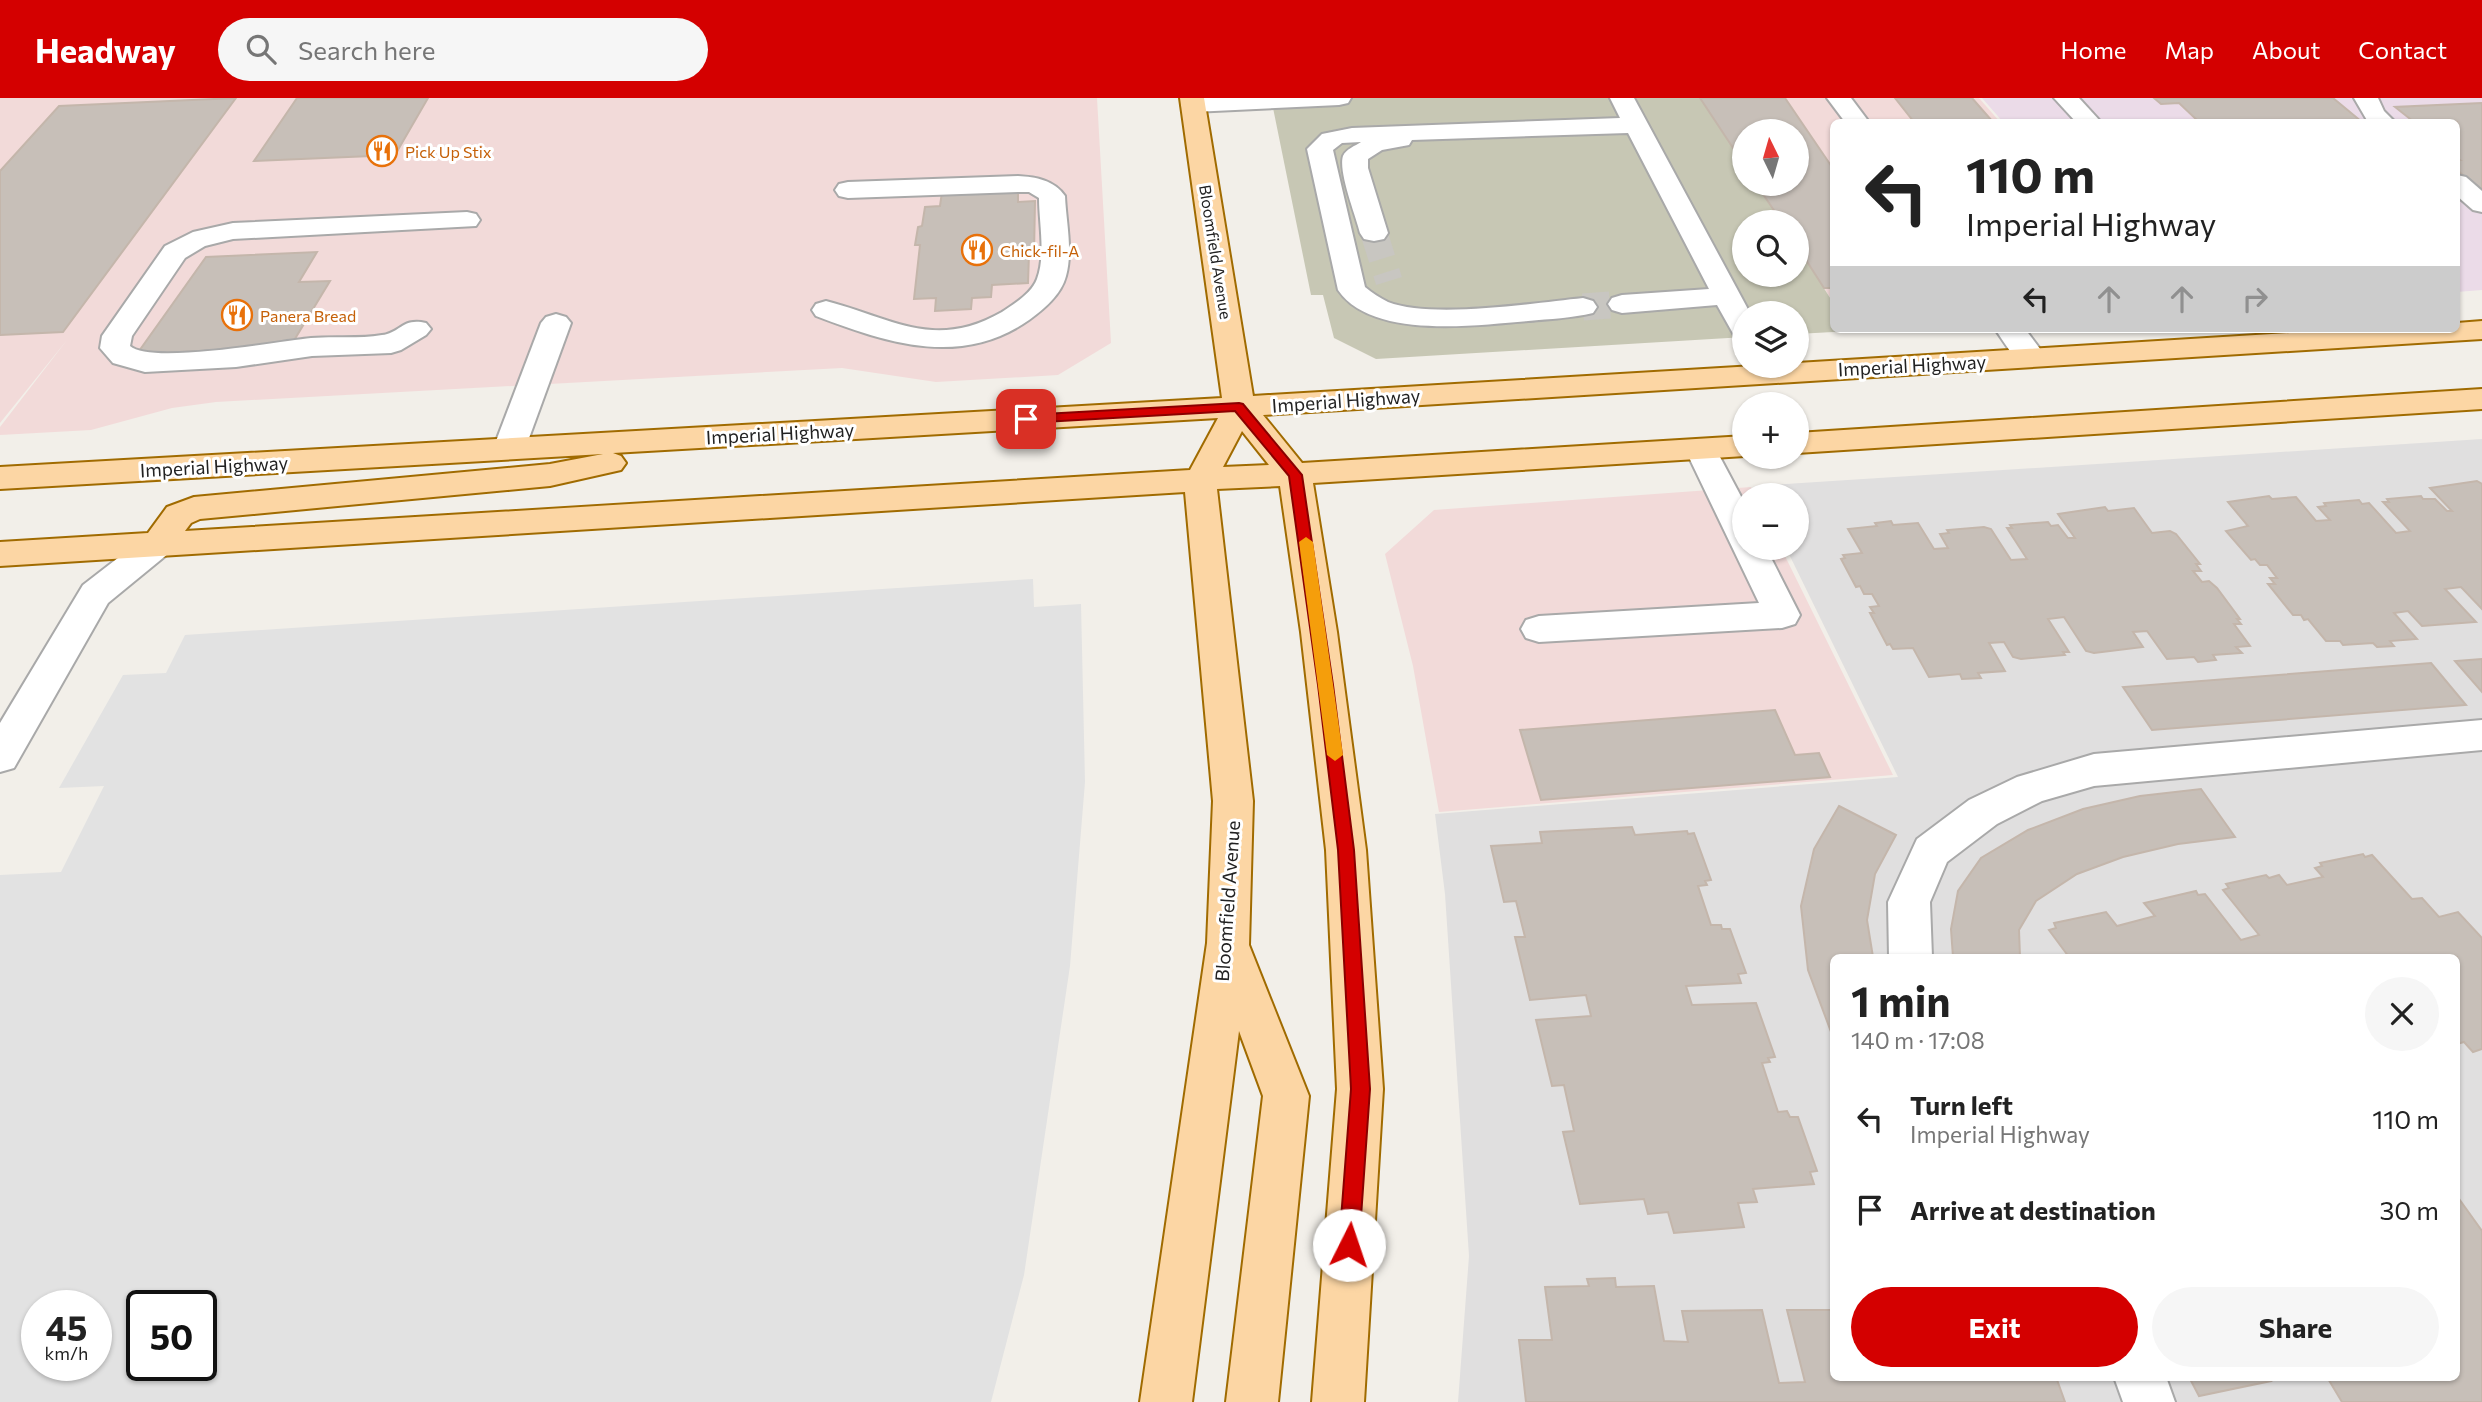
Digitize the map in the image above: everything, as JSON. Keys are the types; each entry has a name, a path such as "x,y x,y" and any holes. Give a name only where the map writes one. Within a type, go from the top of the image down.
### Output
{"main road":[{"name":"Bloomfield Avenue","path":"1193,101 1239,407"},
{"name":"Imperial Highway","path":"2460,331 2482,330"},
{"name":"Imperial Highway","path":"1809,368 2032,358 2284,335 2363,333"},
{"name":"Imperial Highway","path":"0,478 1239,407 1732,372"},
{"path":"1809,442 2482,399"},
{"path":"1200,481 1239,407 1296,475 1346,850 1360,1089 1338,1402"},
{"path":"157,545 179,515 194,508 550,475 756,435"},
{"path":"0,554 1732,447"},
{"name":"Bloomfield Avenue","path":"1166,1402 1227,943 1233,801 1200,481"},
{"path":"1227,943 1286,1096 1252,1402"}],"lane":[{"path":"1193,101 1339,98"},
{"path":"1622,98 1732,307"},
{"path":"1839,98 1855,119"},
{"path":"2066,98 2086,119"},
{"path":"2367,98 2374,115 2379,119"},
{"path":"1390,281 1403,294 1433,299 1581,301 1486,314 1423,315 1382,310 1366,302 1352,290 1320,149 1326,141 1352,135 1636,125"},
{"path":"1374,233 1355,168 1356,156 1364,149 1393,141 1543,134 1576,128"},
{"path":"826,310 888,334 935,341 973,338 1000,326 1028,307 1048,288 1053,275 1052,196 1044,188 1032,184 1018,184 848,190"},
{"path":"2460,186 2482,204"},
{"path":"416,329 391,344 312,347 236,358 145,363 124,357 115,348 117,336 175,252 187,243 207,235 233,231 467,220"},
{"path":"1618,298 1672,300 1726,296"},
{"path":"509,449 556,323"},
{"path":"2013,333 2032,358"},
{"path":"1701,449 1732,512"},
{"path":"0,757 95,594 157,545"},
{"path":"1539,629 1782,615 1755,560"},
{"path":"1910,954 1909,902 1931,851 1983,812 2031,788 2094,770 2482,735"},
{"path":"2141,1381 2149,1402"}],"shaded area":[{"path":"0,98 1097,98 1111,343 1058,375 936,382 842,368 216,402 172,408 91,430 0,435 0,427 67,340 0,423"},
{"path":"1271,98 1700,98 1732,146 1732,196 1764,196 1774,210 1732,210 1732,287 1809,287 1809,265 1830,298 1830,332 1809,333 1809,301 1732,301 1732,338 1376,359 1334,338 1323,295 1311,295"},
{"path":"1700,98 1979,98 1997,119 1830,119 1830,298 1809,261 1809,210 1774,210 1764,196 1810,196 1810,119 1732,119 1732,146"},
{"path":"1982,98 2482,98 2482,290 2460,292 2460,119 2000,119"},
{"path":"2482,439 2482,1402 1458,1402 1469,1256 1445,894 1435,814 1898,777 1792,560 1809,560 1809,483 1802,483"},
{"path":"1732,488 1732,560 1787,560 1893,775 1439,812 1413,666 1385,554 1434,510"},
{"path":"1033,579 1034,607 1081,604 1085,782 1070,966 1024,1275 991,1402 0,1402 0,875 61,872 104,786 59,788 123,675 166,673 185,635"}],"building":[{"path":"236,98 63,332 0,335 0,171 59,106"},
{"path":"297,98 428,98 395,155 254,161"},
{"path":"1700,98 1785,98 1799,119 1732,119 1732,146"},
{"path":"1895,98 1972,98 1990,119 1912,119"},
{"path":"2154,98 2333,98 2358,119 2196,119 2179,103 2161,104"},
{"path":"2482,103 2482,191 2460,173 2460,119 2410,119 2395,107"},
{"path":"1810,135 1830,164 1830,288 1824,288 1809,265 1809,210 1774,210 1764,196 1810,196"},
{"name":"Chick-fil-A","path":"1018,191 1018,202 1035,201 1034,254 1029,254 1028,283 992,285 991,297 972,298 971,309 935,311 936,298 914,299 920,245 915,245 925,207 940,206 942,192"},
{"name":"Panera Bread","path":"317,252 299,282 330,281 290,347 137,354 206,257"},
{"path":"2477,481 2482,484 2482,609 2461,587 2445,589 2476,622 2422,626 2408,611 2394,613 2417,639 2390,641 2394,646 2377,647 2373,643 2343,645 2340,641 2326,641 2308,619 2293,615 2268,584 2275,584 2270,578 2277,578 2267,565 2260,565 2255,559 2251,560 2226,531 2248,526 2228,502 2269,496 2272,499 2296,497 2316,521 2330,520 2318,507 2326,506 2324,503 2359,500 2362,504 2369,503 2396,533 2410,531 2383,502 2389,502 2387,499 2421,496 2423,499 2435,499 2447,511 2452,511 2430,488"},
{"path":"2105,507 2108,511 2134,508 2152,533 2170,531 2176,534 2200,564 2196,564 2201,571 2193,571 2202,582 2209,581 2217,588 2240,619 2237,619 2241,624 2234,624 2250,646 2236,647 2242,653 2213,655 2216,660 2198,662 2194,657 2167,659 2147,631 2133,632 2143,647 2094,653 2086,651 2064,617 2048,619 2069,652 2063,652 2065,655 2021,659 2013,657 2004,642 1989,643 2005,671 1978,673 1981,678 1962,679 1960,674 1929,677 1913,648 1893,649 1890,644 1887,645 1870,613 1874,613 1870,607 1879,606 1872,594 1864,594 1860,586 1856,587 1841,559 1845,558 1843,555 1862,553 1848,529 1877,526 1875,523 1891,521 1893,525 1918,523 1934,549 1948,548 1940,534 1949,533 1947,530 1984,527 1991,529 2011,560 2027,559 2007,528 2012,528 2010,525 2048,522 2051,526 2058,525 2068,538 2075,538 2058,514"},
{"path":"2482,659 2482,692 2455,661"},
{"path":"2431,663 2466,705 2152,730 2123,687"},
{"path":"1775,710 1795,755 1819,753 1830,777 1541,800 1520,730"},
{"path":"2201,789 2235,837 2178,844 2123,857 2077,874 2036,901 2019,930 2020,954 1953,954 1951,929 1958,891 1981,858 2028,830 2083,809 2140,796"},
{"path":"1839,806 1896,835 1875,874 1867,920 1873,954 1830,954 1830,1029 1808,970 1801,906 1814,849"},
{"path":"1632,827 1635,835 1687,831 1688,834 1694,833 1711,880 1705,881 1707,885 1698,886 1711,925 1730,929 1746,973 1738,974 1741,983 1686,986 1692,1005 1756,1003 1775,1057 1768,1058 1770,1062 1762,1063 1778,1112 1787,1111 1790,1117 1798,1117 1817,1171 1810,1172 1814,1184 1753,1189 1757,1202 1738,1203 1744,1227 1674,1233 1668,1212 1648,1214 1644,1199 1580,1204 1563,1132 1574,1131 1564,1085 1552,1086 1536,1020 1591,1016 1586,995 1530,1000 1515,937 1525,937 1516,901 1504,902 1491,846 1542,843 1540,832"},
{"path":"2363,854 2365,857 2372,855 2412,899 2422,898 2439,917 2458,912 2482,938 2482,1049 2473,1052 2464,1042 2460,1043 2460,954 2067,954 2049,930 2056,928 2054,923 2106,912 2117,926 2155,916 2144,903 2196,891 2198,895 2205,894 2241,940 2259,935 2223,890 2229,888 2226,884 2266,875 2269,878 2279,875 2287,885 2323,877 2315,868 2322,866 2320,863"},
{"path":"2460,1200 2482,1231 2482,1402 2342,1402 2329,1381 2460,1381"},
{"path":"1615,1278 1616,1287 1654,1286 1664,1341 1688,1342 1682,1311 1762,1310 1779,1383 1805,1382 1787,1310 1830,1310 1830,1381 2057,1381 2065,1402 1526,1402 1519,1340 1552,1340 1545,1287 1589,1286 1587,1279"},
{"path":"2191,1381 2271,1381 2199,1396"}],"tunnel":[{"path":"1374,233 1389,281"},
{"path":"1583,307 1622,304"}],"slow traffic":[{"path":"1306,542 1335,755"}],"place":[{"name":"Pick Up Stix","path":"382,151"},
{"name":"Chick-fil-A","path":"977,250"},
{"name":"Panera Bread","path":"237,315"}],"route":[{"path":"1026,419 1239,407 1296,475 1346,850 1360,1089 1349,1245"}]}
